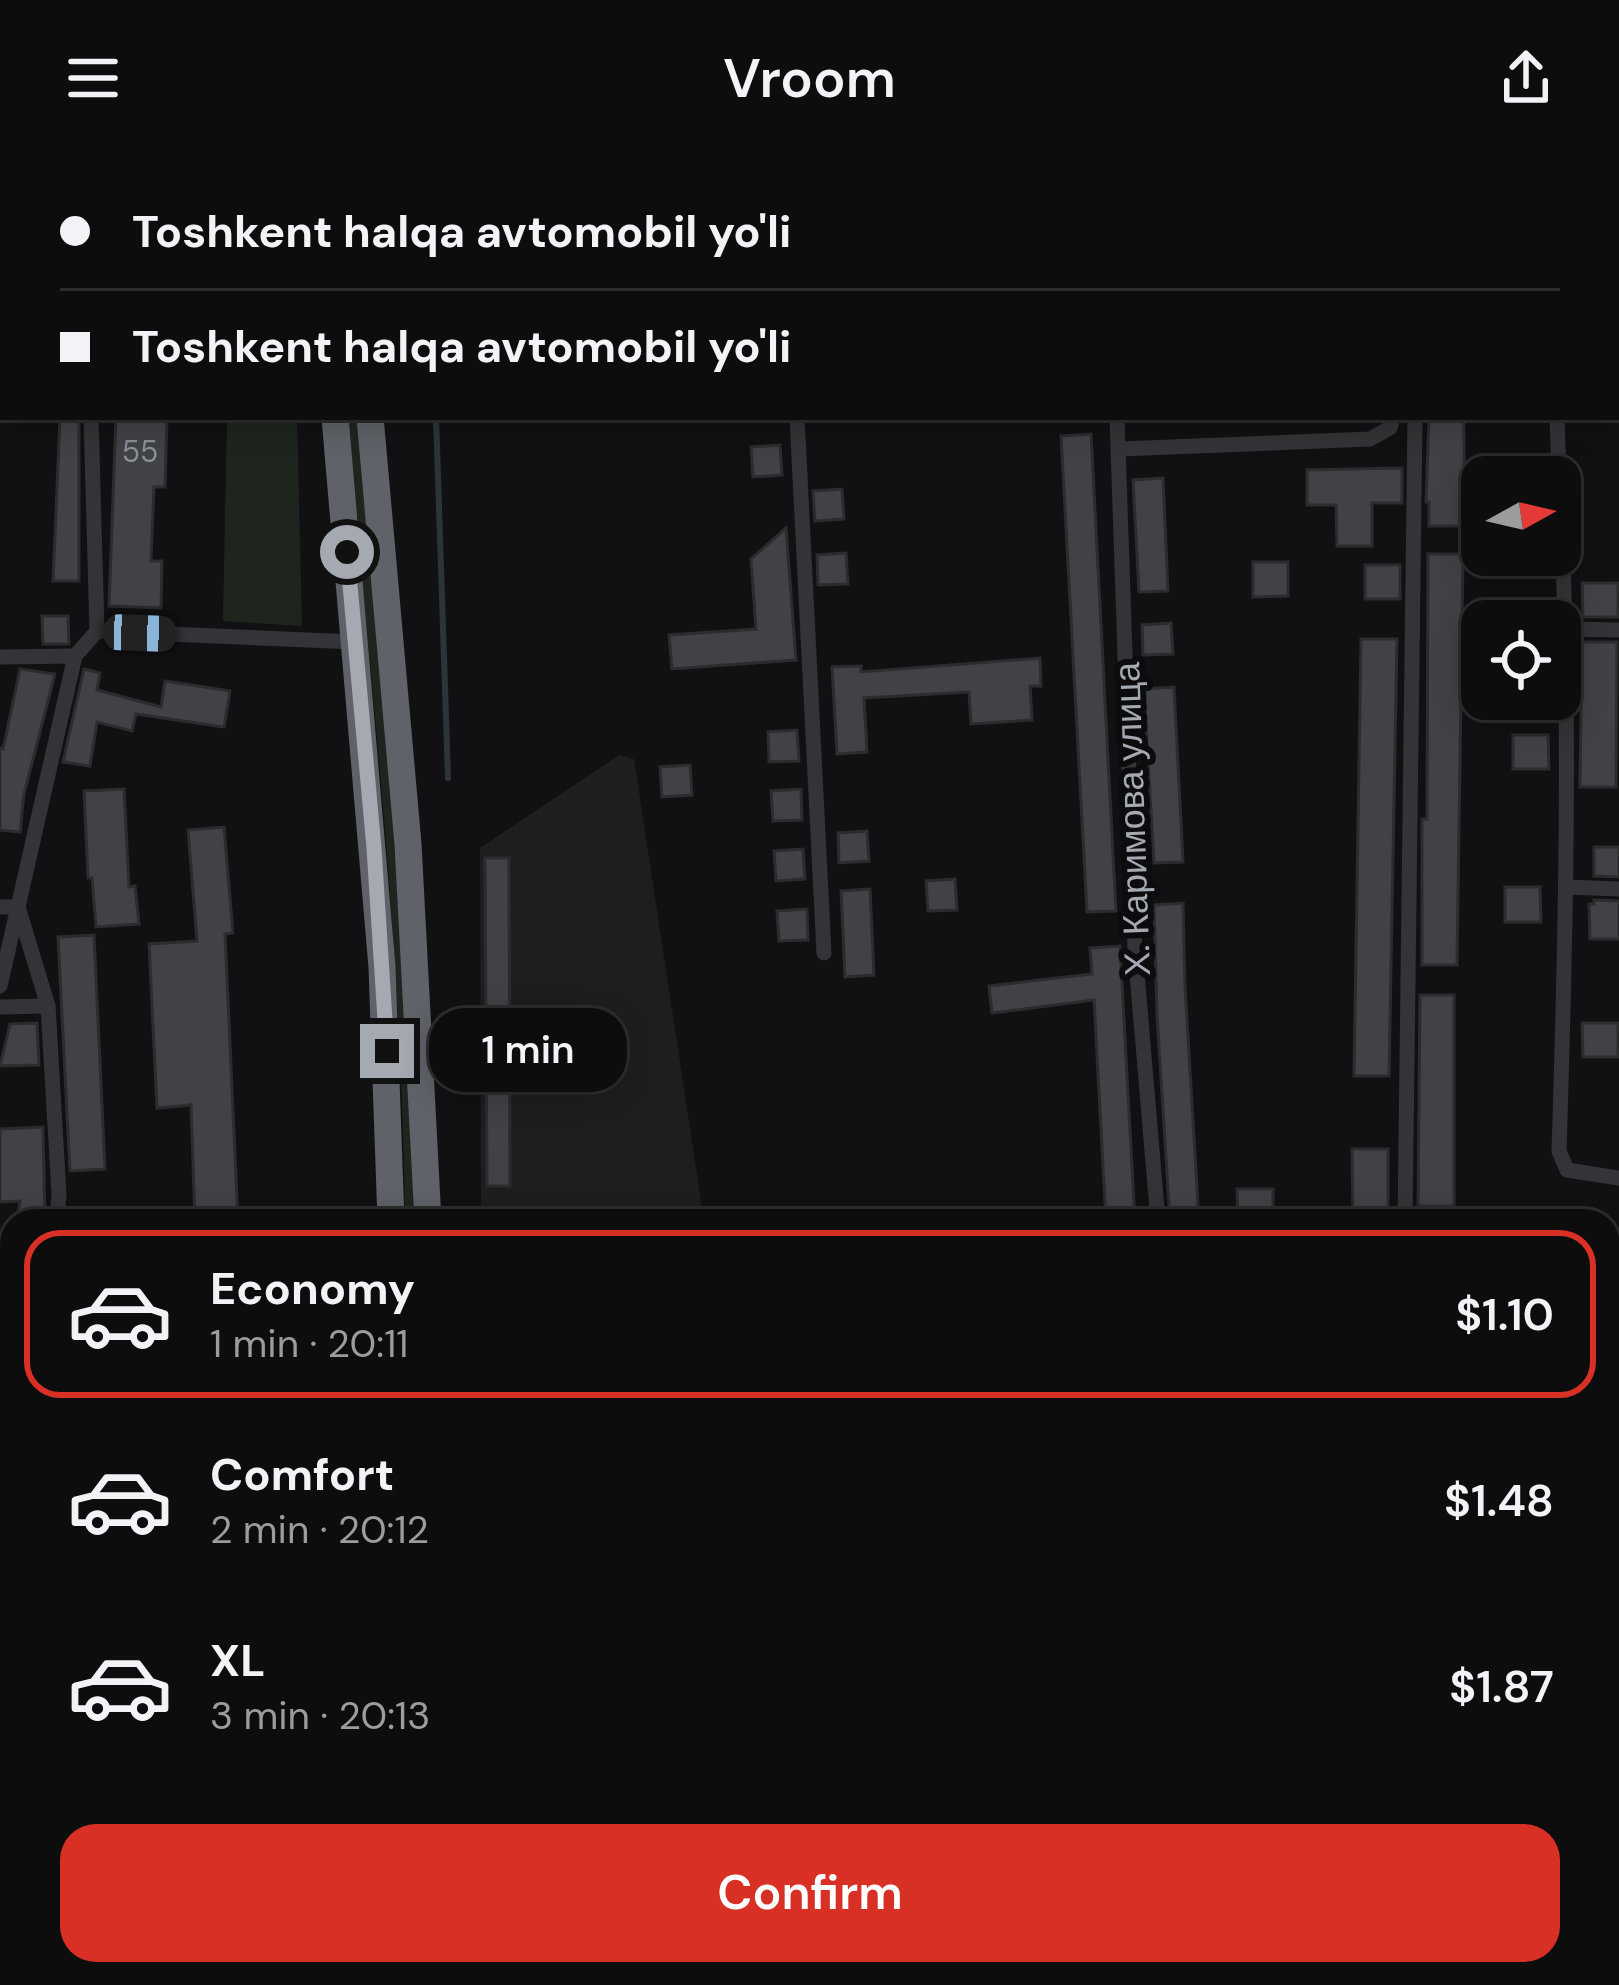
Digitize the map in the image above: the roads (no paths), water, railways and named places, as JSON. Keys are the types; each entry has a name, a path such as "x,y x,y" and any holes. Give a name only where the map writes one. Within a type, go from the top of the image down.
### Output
{"highway":[{"path":"335,420 382,967 391,1209"},
{"path":"370,420 410,868 427,1209"}],"street":[{"path":"0,986 9,907 75,656 97,631 91,420"},
{"path":"797,420 824,953"},
{"name":"Х. Каримова улица","path":"1117,420 1135,950 1157,1209"},
{"path":"1406,1209 1415,420"},
{"path":"1556,420 1558,456"},
{"path":"1120,449 1370,439 1392,423 1415,436"},
{"path":"1581,629 1619,630"},
{"path":"97,631 355,642"},
{"path":"0,657 75,656"},
{"path":"1567,720 1559,1151 1567,1170 1619,1178"},
{"path":"1567,887 1619,889"},
{"path":"9,907 48,1006 58,1209"},
{"path":"0,1007 48,1006"}],"waterway":[{"path":"436,420 448,778"}]}
